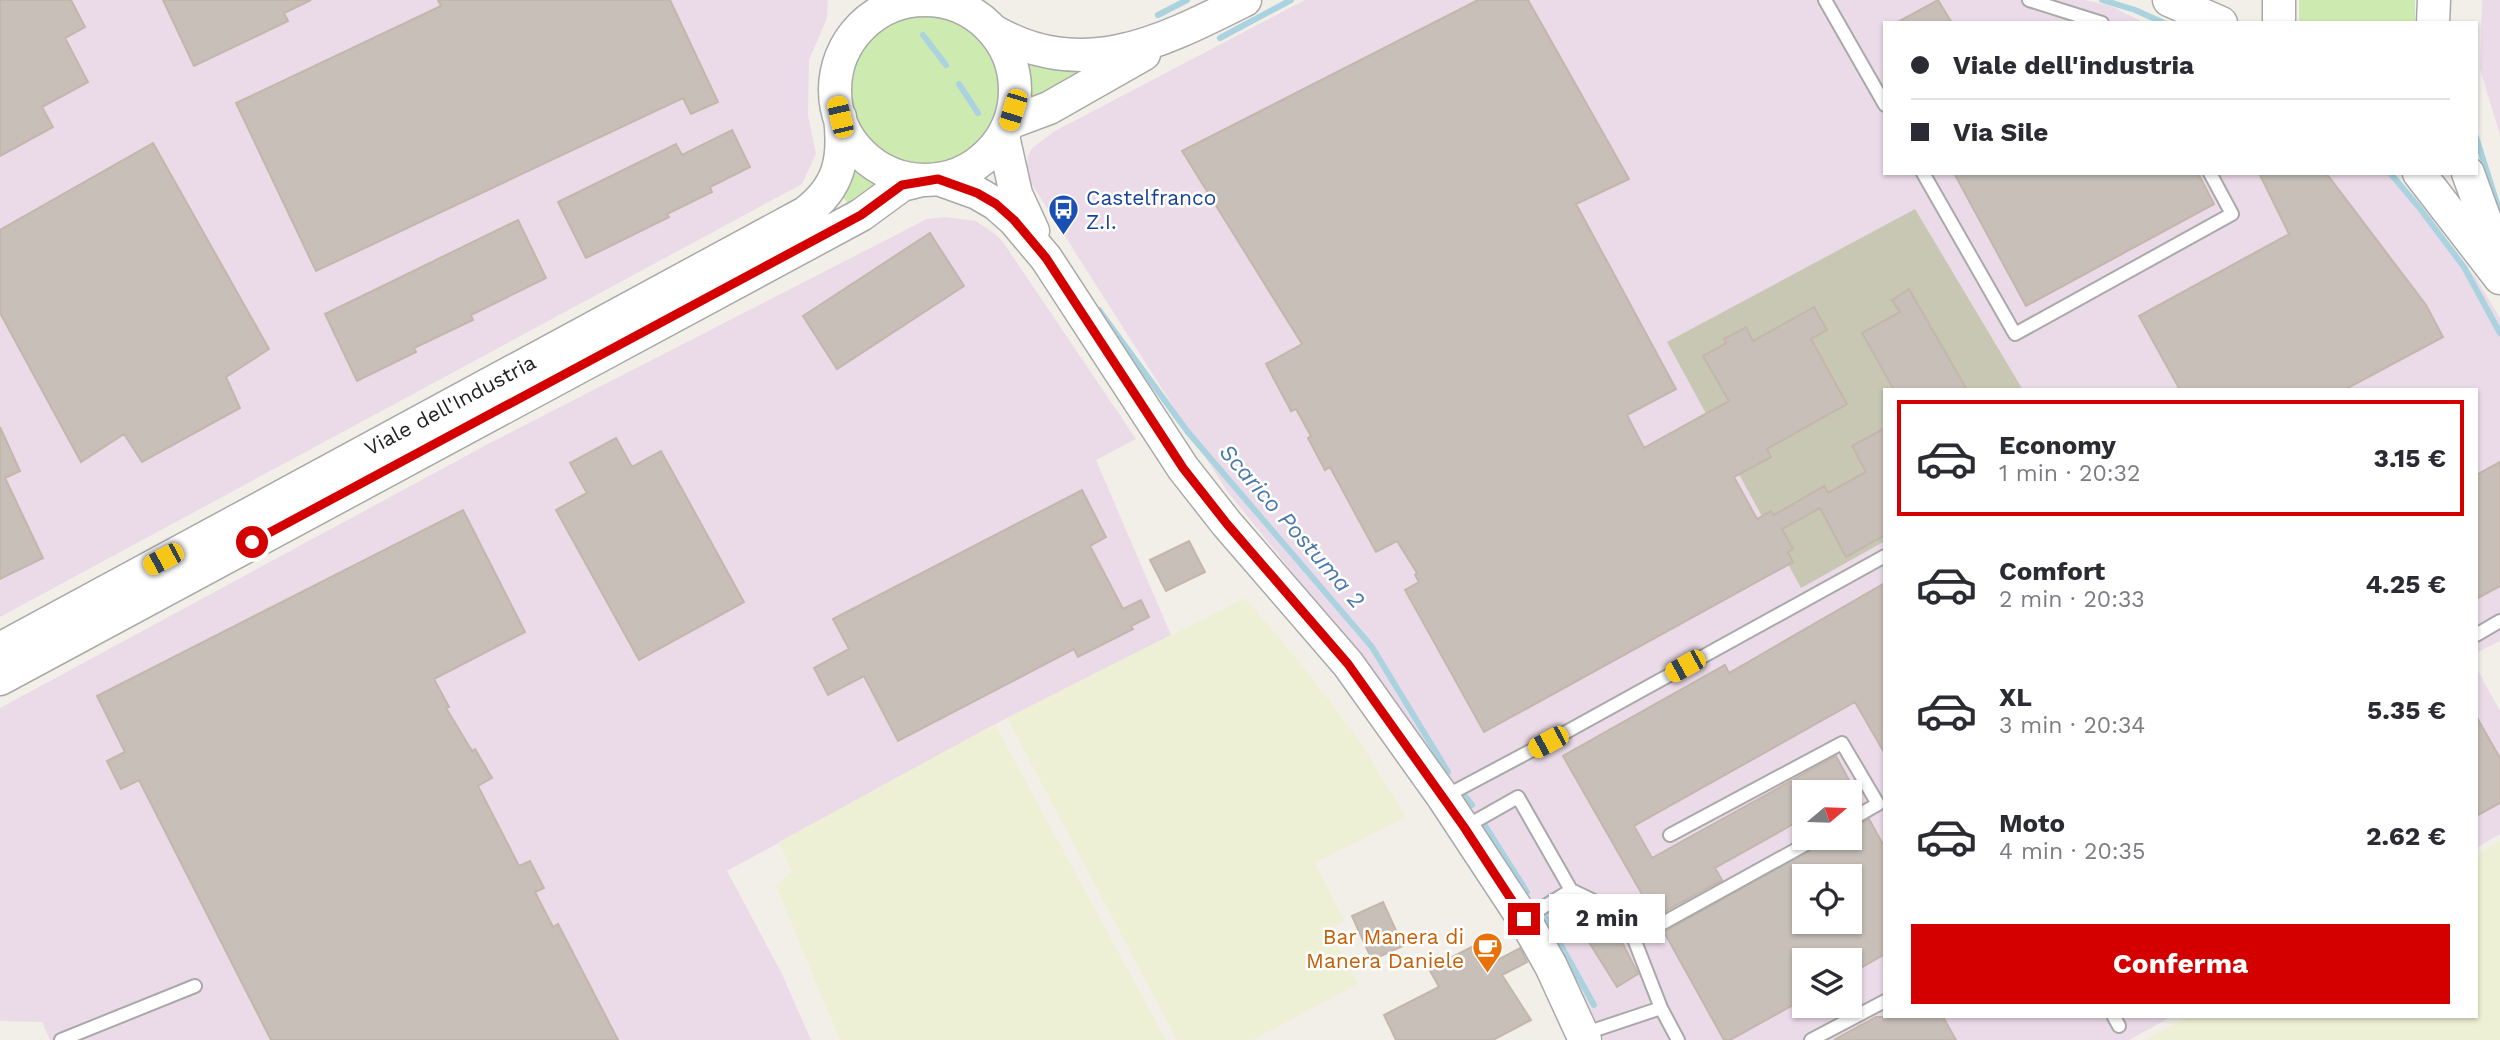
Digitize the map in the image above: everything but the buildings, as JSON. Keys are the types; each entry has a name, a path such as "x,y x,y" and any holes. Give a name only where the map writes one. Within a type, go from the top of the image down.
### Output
{"street":[{"path":"853,0 853,37"},
{"path":"1006,129 1072,96 1168,37 1245,0"},
{"path":"2169,0 2216,21"},
{"path":"2279,0 2280,21"},
{"path":"1168,37 1097,55 1069,57 1029,49 992,30 970,12 941,1 900,4 873,17 853,37 840,62 837,75 840,117 852,142 871,162 895,175 930,180 977,193 996,204 1014,220 1046,258 1183,468 1227,524 1348,664 1464,827 1551,966 1584,1037"},
{"path":"930,180 971,168 989,154 1006,129 1013,110 1015,81 1007,54 992,30"},
{"name":"Viale dell'Industria","path":"2,668 805,213 823,199 834,182 841,150 840,117"},
{"path":"1006,129 1016,194 1046,258"},
{"path":"2421,175 2500,278"},
{"path":"2469,175 2500,261"},
{"name":"Viale dell'Industria","path":"2,668 861,215 902,185 930,180"}],"lane":[{"path":"1825,0 1883,102"},
{"path":"2029,0 2096,21"},
{"path":"1924,175 2015,334 2232,214 2211,175"},
{"path":"1443,797 1568,732 1883,557"},
{"path":"2478,634 2500,621"},
{"path":"1670,835 1842,743 1881,802 1862,813"},
{"path":"1464,827 1518,797 1571,890 1621,914 1634,939 1661,1008 1678,1040"},
{"path":"1634,939 1795,850"},
{"path":"1524,919 1571,890"},
{"path":"61,1040 195,986"},
{"path":"1811,1040 1883,1002"},
{"path":"1584,1037 1661,1008"}],"shaded area":[{"path":"0,0 828,0 827,18 809,60 808,115 816,154 802,184 0,617"},
{"path":"1305,0 2085,0 2111,6 2141,21 1883,21 1883,175 2389,175 2476,278 2500,318 2500,641 2478,652 2478,388 1883,388 1883,1018 2169,1018 2129,1040 1604,1040 1550,930 1380,681 1227,491 1026,175 1028,156 1032,148 1055,131"},
{"path":"2482,0 2500,0 2500,135 2480,69"},
{"path":"1915,209 2022,388 1883,388 1883,542 1801,588 1667,342"},
{"path":"945,217 976,221 1003,242 1136,439 1096,460 1171,635 1007,718 727,871 782,974 811,1040 50,1040 42,1022 0,1021 0,708 488,444 927,219"},
{"path":"1245,598 1298,660 1359,740 1406,817 1315,863 1344,920 1330,931 1358,984 1253,1040 1177,1040 1007,718"},
{"path":"2478,671 2500,711 2500,834 2478,847"},
{"path":"995,724 1166,1040 840,1040 776,886 792,871 779,842"},
{"path":"2500,841 2500,1040 2145,1040 2185,1018 2478,1018 2478,854"}],"green space":[{"path":"2299,0 2415,0 2415,21 2299,21"},
{"path":"926,14 955,20 979,36 995,60 1001,89 995,118 979,142 955,158 926,164 897,158 873,142 857,118 851,89 857,60 873,36 897,20"},
{"path":"1021,53 1122,55 1026,102 1027,75"},
{"path":"852,159 886,182 850,205 838,193"}],"waterway":[{"name":"Scarico Postuma 2","path":"1158,15 1187,0"},
{"path":"1220,38 1291,0"},
{"path":"2102,0 2160,21"},
{"path":"923,35 946,65"},
{"name":"Scarico Postuma 2","path":"959,84 978,113"},
{"path":"2478,143 2500,213"},
{"path":"2392,175 2464,267 2500,333"},
{"name":"Scarico Postuma 2","path":"1099,310 1187,431 1372,647 1448,772"},
{"name":"Scarico Postuma 2","path":"1465,796 1472,805"},
{"name":"Scarico Postuma 2","path":"1484,824 1527,892"},
{"name":"Scarico Postuma 2","path":"1544,915 1594,1005"}],"place":[{"name":"Castelfranco Z.I.","path":"1063,236"},
{"name":"Bar Manera di Manera Daniele","path":"1487,975"}],"route":[{"path":"252,542 861,215 902,185 922,180 938,179 950,182 977,193 1005,211 1046,258 1183,468 1227,524 1348,664 1464,827 1524,919"}]}
